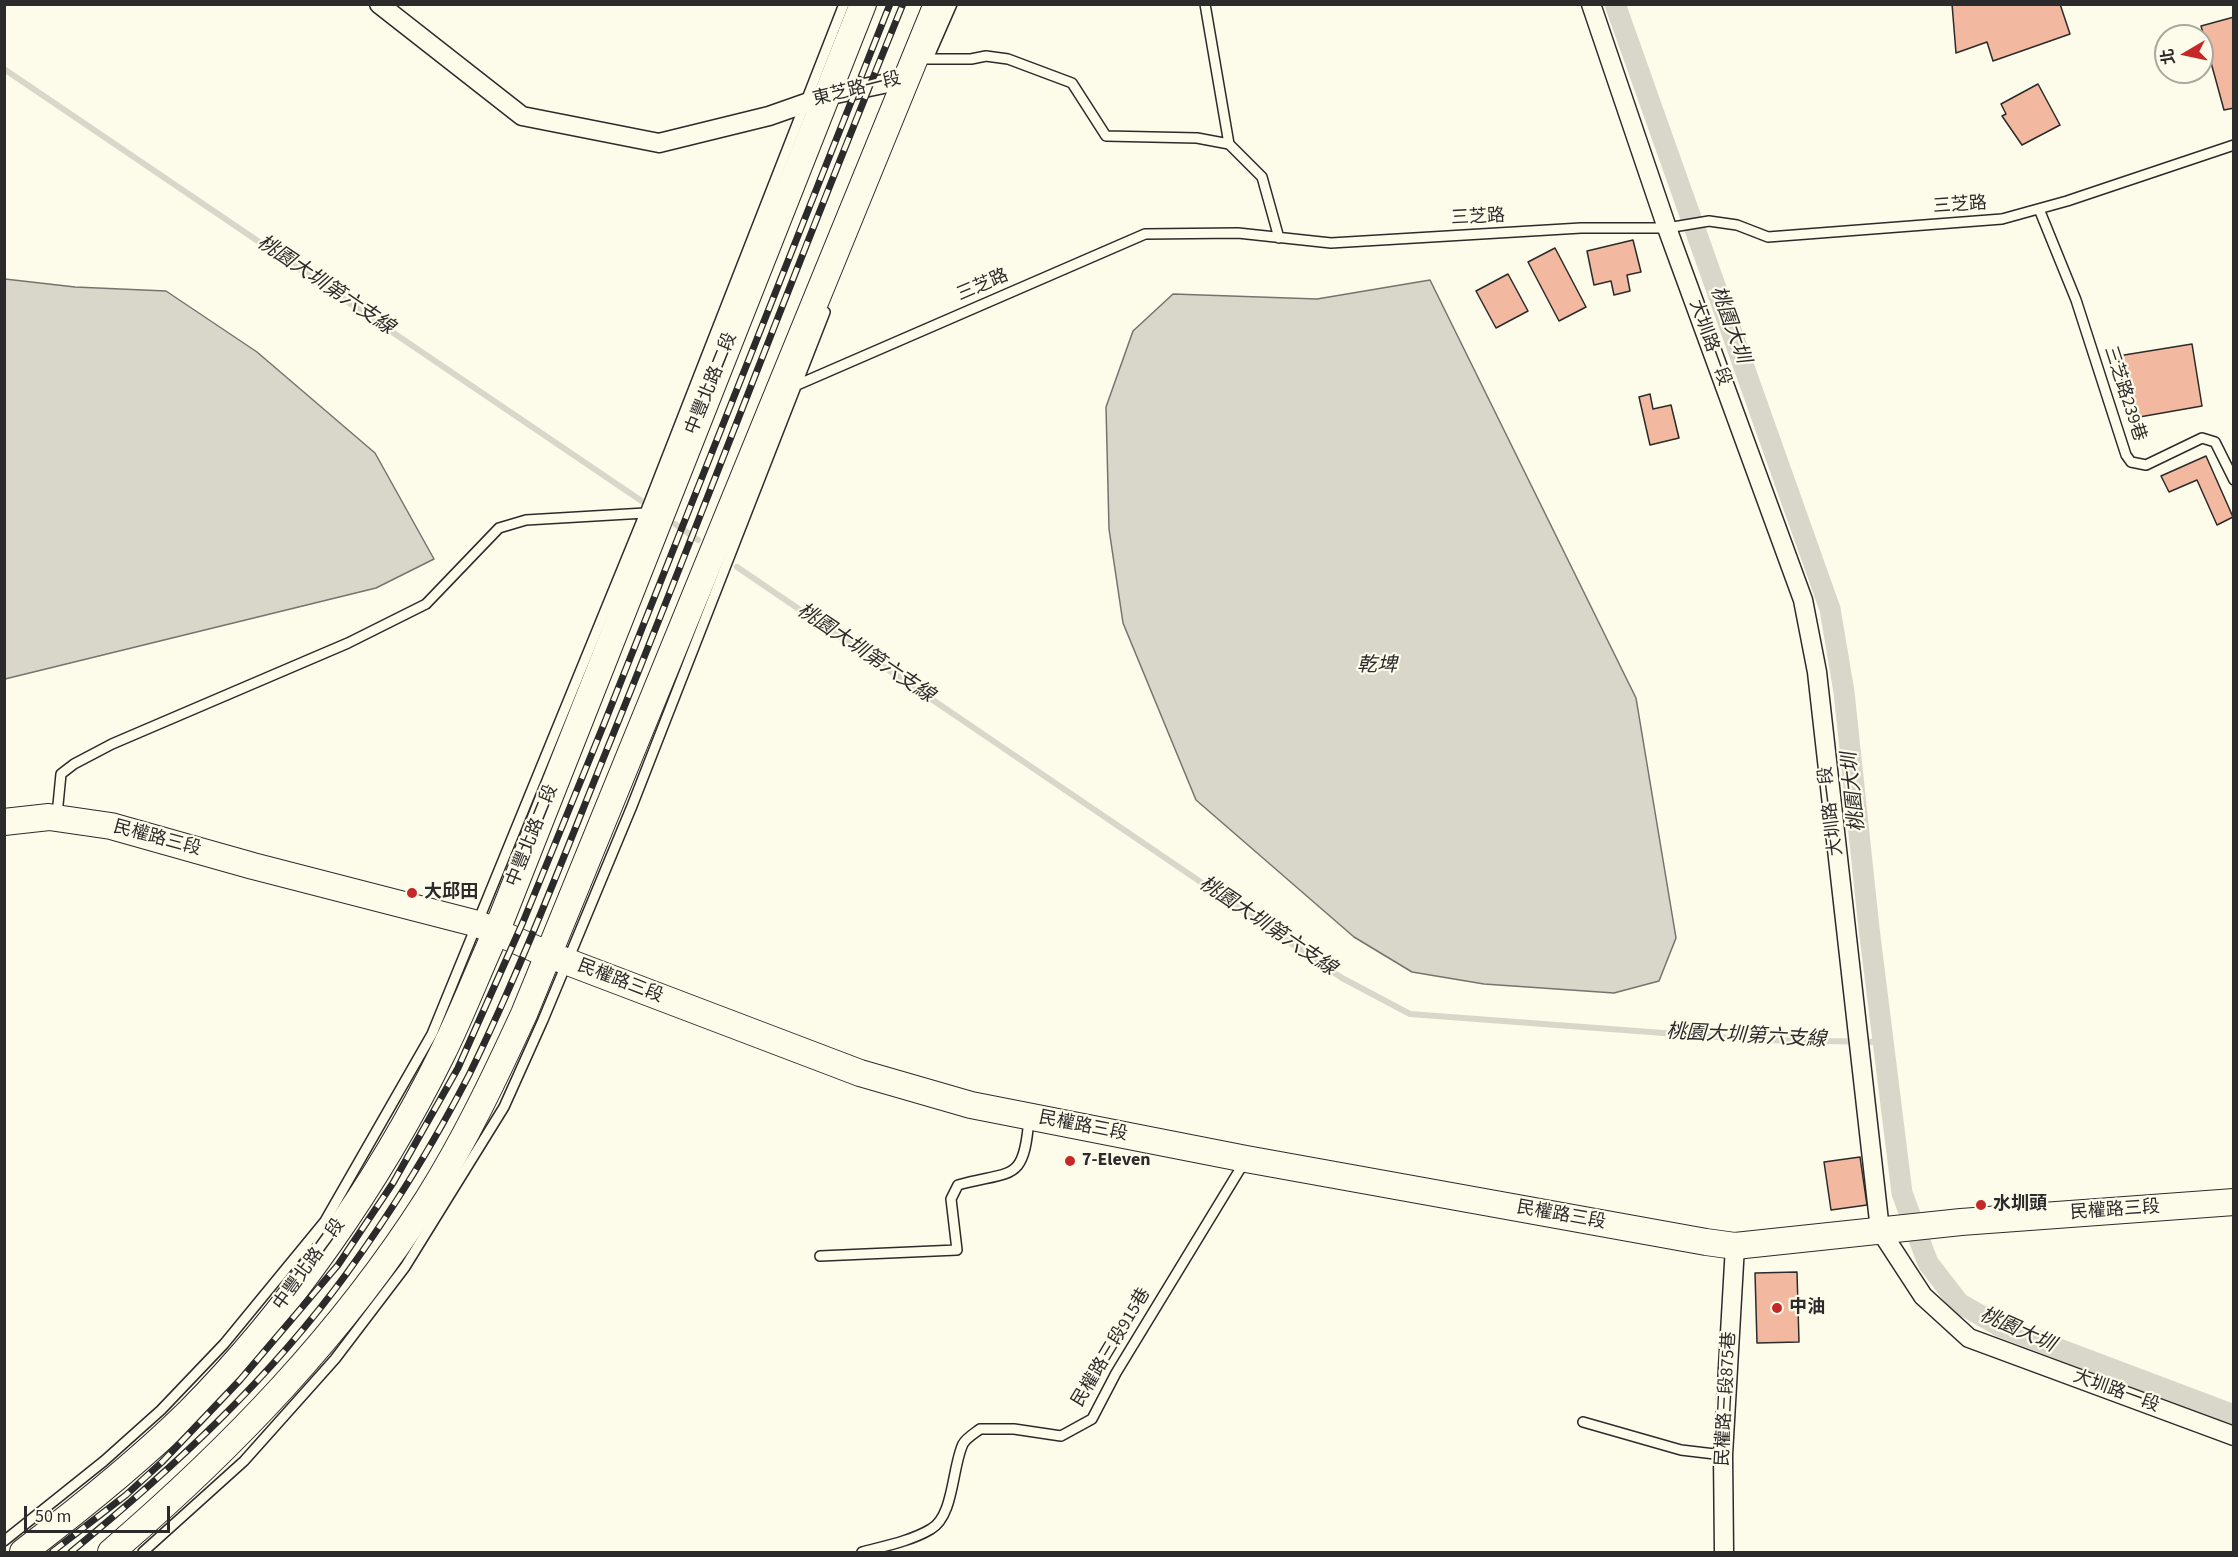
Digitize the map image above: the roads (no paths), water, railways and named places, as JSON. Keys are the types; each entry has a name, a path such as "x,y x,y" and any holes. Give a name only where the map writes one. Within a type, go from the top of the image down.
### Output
{"main road":[{"name":"中豐北路二段","path":"23,1552 108,1487 189,1412 268,1323 325,1247 388,1152 442,1054 487,927 815,100 862,4"},
{"path":"111,1552 181,1492 247,1428 312,1357 388,1260 429,1198 476,1116 524,1014 557,958 938,4"},
{"name":"民權路三段","path":"4,822 57,819 111,826 253,867 487,927 557,958 860,1073 971,1105 1246,1159 1735,1246 1958,1222 2234,1202"}],"street":[{"name":"東芝路一段","path":"380,4 522,116 659,143 769,116 815,100 907,79 928,59"},
{"name":"大圳路一段","path":"1591,4 1673,227 1803,600 1817,672 1881,1229 1923,1296 1968,1338 2234,1436"},
{"name":"民權路三段875巷","path":"1724,1552 1723,1455 1735,1246"}],"lane":[{"name":"中豐北路二段","path":"4,1541 104,1461 161,1410 224,1344 325,1221 432,1034 487,927 645,513 815,100 844,4"},
{"path":"855,233 892,135 952,4"},
{"path":"1205,4 1229,144"},
{"path":"928,59 971,59 986,56 1008,59 1072,83 1106,136 1197,138 1229,144 1262,177 1279,238"},
{"name":"三芝路","path":"797,385 1145,234 1238,234 1331,243 1581,228 1673,227 1706,221 1737,225 1768,237 2002,219 2234,145"},
{"name":"三芝路239巷","path":"2039,209 2076,300 2126,455 2131,462 2146,465 2202,438 2215,442 2234,480"},
{"path":"143,1552 244,1461 335,1359 405,1267 504,1107 557,958 632,807 830,298"},
{"path":"57,819 61,774 74,764 112,744 348,643 426,604 500,528 526,520 645,513"},
{"path":"820,1256 957,1250 951,1199 958,1185 1012,1173 1021,1165 1026,1151 1029,1116"},
{"name":"民權路三段915巷","path":"862,1552 893,1544 933,1528 946,1512 953,1476 964,1442 980,1429 1014,1429 1061,1436 1092,1419 1116,1373 1246,1159"},
{"path":"1582,1422 1681,1450 1723,1455"}],"water":[{"path":"5,279 75,287 166,291 257,352 375,453 434,559 376,588 5,679"},
{"name":"乾埤","path":"1430,280 1636,698 1676,938 1659,981 1614,993 1484,984 1412,972 1354,937 1196,800 1123,623 1109,529 1106,407 1133,331 1173,294 1317,299"}],"waterway":[{"name":"桃園大圳","path":"1615,4 1830,609 1844,692 1869,928 1902,1193 1928,1263 1959,1303 2001,1327 2234,1415"},
{"name":"桃園大圳第六支線","path":"4,69 646,504"},
{"name":"桃園大圳第六支線","path":"675,524 698,540"},
{"name":"桃園大圳第六支線","path":"737,567 1342,978 1410,1014 1757,1040 1883,1042"}],"railway":[{"path":"52,1552 126,1495 162,1462 240,1380 338,1265 393,1183 458,1068 523,922 604,724 890,4"},
{"path":"71,1552 218,1422 285,1350 347,1273 380,1225 412,1176 456,1100 489,1034 544,907 903,4"}],"place":[{"name":"大邱田","path":"412,893"},
{"name":"7-Eleven","path":"1070,1161"},
{"name":"水圳頭","path":"1981,1205"},
{"name":"中油","path":"1777,1308"}]}
